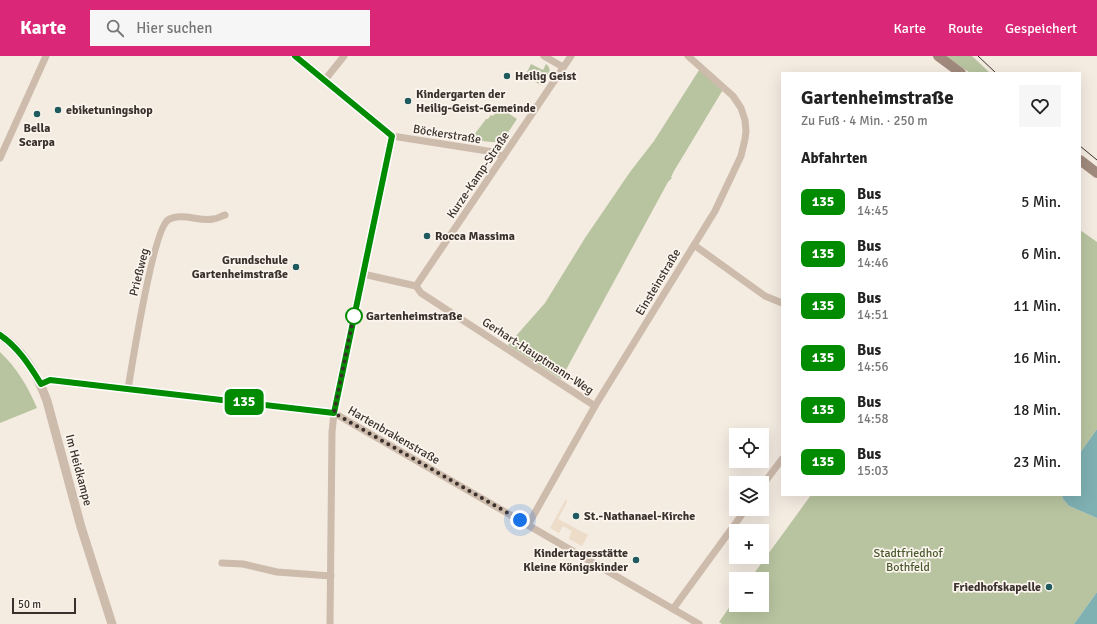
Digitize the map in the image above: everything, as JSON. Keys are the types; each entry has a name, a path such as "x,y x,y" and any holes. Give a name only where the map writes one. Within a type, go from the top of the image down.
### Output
{"main road":[{"path":"938,56 960,72"},
{"path":"1081,161 1097,172"}],"street":[{"path":"0,158 46,56"},
{"path":"294,56 392,136 334,413 332,432 330,624"},
{"path":"324,81 344,56"},
{"path":"544,56 563,67"},
{"name":"Kurze-Kamp-Straße","path":"416,286 571,56"},
{"name":"Einsteinstraße","path":"528,525 595,406 715,211 733,176 741,156 746,139 746,131 745,120 741,108 733,96 688,56"},
{"name":"Böckerstraße","path":"392,136 494,152 503,157"},
{"name":"Prießweg","path":"128,389 139,321 162,228 167,220 177,217 213,220 225,215"},
{"path":"694,245 765,296 781,303"},
{"name":"Gerhart-Hauptmann-Weg","path":"363,274 416,286 421,293 595,406"},
{"name":"Im Heidkampe","path":"0,335 19,352 41,384 53,419 92,564 112,624"},
{"name":"Hartenbrakenstraße","path":"41,384 50,380 334,413 699,624"},
{"path":"769,477 781,460"},
{"path":"673,609 741,516"},
{"path":"222,563 243,564 277,572 331,576"}],"green space":[{"path":"946,56 972,56 989,72 969,72"},
{"path":"531,64 543,70 546,64 550,69 541,85 525,76"},
{"path":"701,67 724,88 674,171 671,177 672,178 668,182 561,379 508,345 545,303 585,238 630,172 654,141"},
{"path":"500,104 509,110 508,113 517,119 503,139 495,142 489,142 471,139 486,119 488,119 491,115 493,116 499,108 497,106"},
{"path":"1081,231 1097,242 1097,429 1081,452"},
{"path":"0,352 22,378 37,408 0,423"},
{"name":"Stadtfriedhof Bothfeld","path":"810,496 1062,496 1069,506 1097,518 1097,592 1074,624 722,624 719,622 729,608 729,612 769,612 769,572 755,572 761,564 769,564 769,553"}],"shaded area":[{"path":"566,499 567,502 558,519 588,535 582,546 569,539 572,531 563,526 559,533 550,528"}],"water":[{"path":"1097,429 1097,518 1069,506 1062,496 1081,496 1081,452"},
{"path":"1097,592 1097,624 1074,624"}],"tram line":[{"path":"978,56 995,72"},
{"path":"1081,147 1097,160"}],"bus line":[{"name":"135","path":"0,335 19,352 41,384 50,380 321,410 334,413 392,136 295,56"}],"place":[{"name":"Heilig Geist","path":"507,76"},
{"name":"Kindergarten der Heilig-Geist-Gemeinde","path":"408,101"},
{"name":"ebiketuningshop","path":"58,110"},
{"name":"Bella Scarpa","path":"37,114"},
{"name":"Rocca Massima","path":"427,236"},
{"name":"Grundschule Gartenheimstraße","path":"296,267"},
{"name":"Gartenheimstraße","path":"354,316"},
{"name":"St.-Nathanael-Kirche","path":"576,516"},
{"name":"Kindertagesstätte Kleine Königskinder","path":"636,560"},
{"name":"Friedhofskapelle","path":"1049,587"}],"route":[{"path":"354,316 354,314 334,413 520,520"}]}
